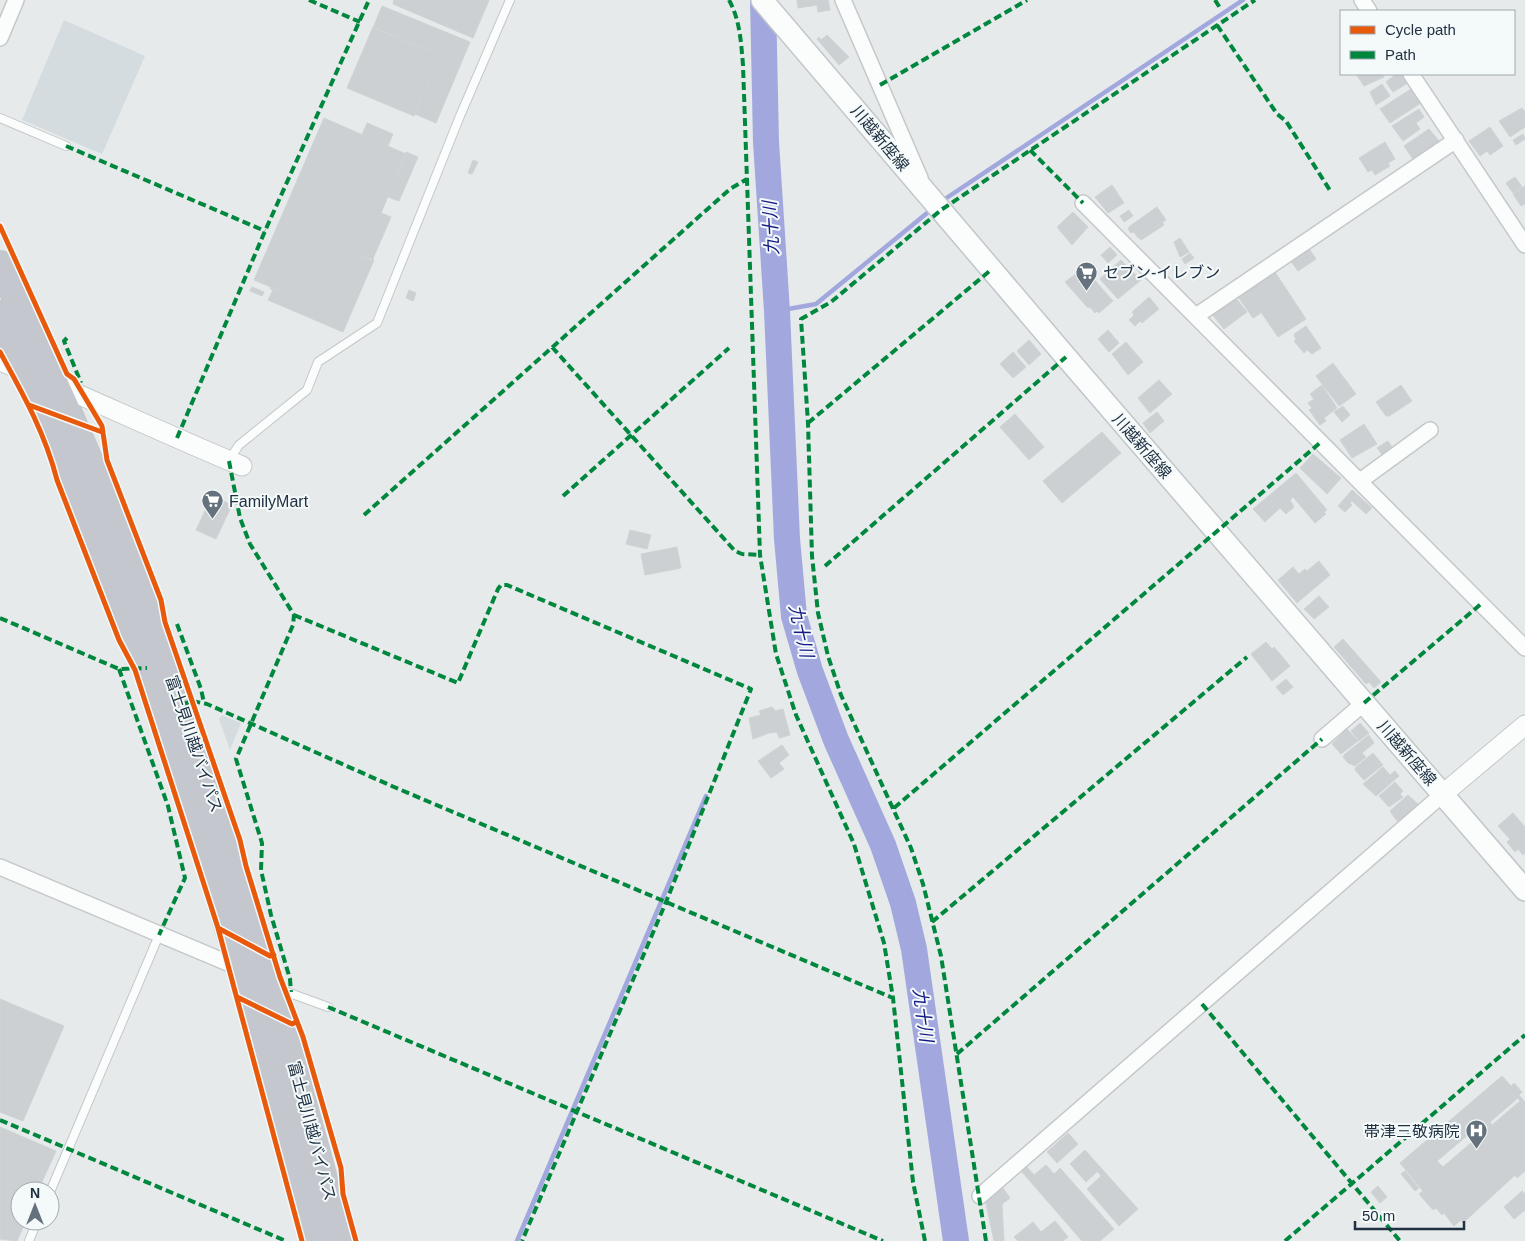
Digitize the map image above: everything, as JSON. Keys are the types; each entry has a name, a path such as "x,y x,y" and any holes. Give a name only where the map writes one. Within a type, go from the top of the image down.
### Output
{"highway":[{"name":"富士見川越バイパス","path":"0,264 56,383 122,540 178,696 209,786 271,986 341,1241"},
{"name":"富士見川越バイパス","path":"0,314 28,374 150,677 192,801 320,1241"}],"main road":[{"name":"川越新座線","path":"762,0 1525,890"}],"street":[{"path":"0,38 16,0"},
{"path":"843,0 927,193"},
{"path":"1412,75 1525,245"},
{"path":"1196,316 1456,140"},
{"path":"1083,203 1525,648"},
{"path":"0,361 28,374 56,383 84,398 235,463"},
{"path":"1360,481 1430,430"},
{"path":"1322,739 1364,703"},
{"path":"980,1196 1525,725"},
{"path":"0,867 240,967 271,986"}],"lane":[{"path":"235,463 239,446 306,390 318,362 377,323 460,116 510,0"},
{"path":"0,118 66,146"},
{"path":"55,1181 160,935"},
{"path":"271,986 328,1007"}],"shaded area":[{"path":"64,20 145,56 102,154 22,120"},
{"path":"222,715 241,723 230,750 219,719"}],"building":[{"path":"394,0 489,0 473,38 393,4"},
{"path":"797,0 828,0 830,10 818,12 817,5 798,8"},
{"path":"382,6 470,42 436,123 415,114 440,55 373,28"},
{"path":"373,27 440,55 414,116 347,88"},
{"path":"827,35 849,57 839,65 817,39 819,37 821,40"},
{"path":"1357,75 1383,75 1384,77 1364,86"},
{"path":"1395,75 1406,75 1411,81 1393,92 1386,82"},
{"path":"1382,84 1390,96 1376,105 1370,92"},
{"path":"1411,89 1421,103 1390,123 1380,109"},
{"path":"1522,108 1525,112 1525,127 1510,137 1499,121"},
{"path":"1419,109 1424,117 1416,123 1420,129 1403,141 1392,126"},
{"path":"324,118 406,154 381,213 391,217 372,261 362,256 337,315 254,280"},
{"path":"367,123 393,134 388,146 362,135"},
{"path":"1490,127 1503,146 1490,155 1487,151 1480,156 1469,141"},
{"path":"1429,129 1440,142 1427,152 1413,159 1404,146"},
{"path":"1523,134 1525,139 1516,145 1513,140"},
{"path":"1385,142 1395,159 1388,163 1390,166 1375,175 1372,170 1368,172 1359,158"},
{"path":"406,152 418,157 399,201 388,197"},
{"path":"473,160 478,162 472,174 468,173"},
{"path":"1515,177 1522,187 1513,193 1506,183"},
{"path":"1112,185 1124,203 1108,213 1095,197"},
{"path":"1525,186 1525,204 1521,206 1513,194"},
{"path":"1157,207 1166,220 1138,238 1134,232 1131,233 1128,229 1130,226"},
{"path":"1129,210 1133,216 1124,222 1120,216"},
{"path":"1073,212 1088,227 1072,245 1057,227"},
{"path":"1162,222 1164,225 1141,240 1139,238"},
{"path":"1180,238 1189,252 1180,257 1174,242"},
{"path":"1110,247 1117,255 1108,263 1101,255"},
{"path":"1308,247 1316,259 1298,271 1290,260"},
{"path":"1190,253 1194,258 1185,264 1182,259"},
{"path":"362,256 374,260 343,332 268,300 273,290 270,289 271,287 337,315"},
{"path":"1121,260 1141,280 1118,299 1100,279"},
{"path":"1084,268 1113,301 1099,313 1097,311 1095,313 1090,307 1088,308 1065,282"},
{"path":"1273,269 1306,319 1278,337 1259,309 1261,313 1253,318 1236,294"},
{"path":"252,287 264,292 262,296 250,291"},
{"path":"409,290 416,293 413,301 406,298"},
{"path":"1149,297 1159,309 1142,323 1140,321 1135,326 1129,320 1134,315 1132,312"},
{"path":"1235,297 1247,312 1224,329 1211,313"},
{"path":"1306,326 1321,348 1312,354 1307,350 1304,353 1294,341 1296,340 1294,334"},
{"path":"1108,330 1119,343 1109,352 1098,339"},
{"path":"1029,340 1041,354 1029,365 1017,351"},
{"path":"1126,342 1143,362 1128,375 1112,354"},
{"path":"1013,352 1026,367 1013,378 1000,364"},
{"path":"1333,363 1356,394 1339,406 1316,376"},
{"path":"1159,380 1172,394 1150,413 1138,398"},
{"path":"1322,385 1337,408 1324,418 1326,421 1320,425 1309,410 1312,408 1308,403 1314,399 1310,394"},
{"path":"1401,385 1412,401 1386,416 1376,402"},
{"path":"1343,406 1350,415 1342,422 1334,412"},
{"path":"1157,412 1164,421 1150,433 1143,423"},
{"path":"1015,414 1044,447 1029,460 1000,427"},
{"path":"1364,424 1377,444 1352,458 1340,440"},
{"path":"1102,432 1121,453 1062,503 1043,481"},
{"path":"1388,441 1394,450 1384,457 1377,448"},
{"path":"1313,454 1341,478 1327,494 1300,468"},
{"path":"1296,473 1327,510 1324,512 1326,514 1315,523 1293,497 1290,500 1294,507 1286,514 1280,508 1265,522 1253,509"},
{"path":"1352,490 1372,508 1366,514 1352,501 1350,503 1352,505 1345,512 1338,506"},
{"path":"212,496 232,505 216,539 196,530"},
{"path":"630,530 651,535 647,549 626,544"},
{"path":"677,547 681,568 645,575 641,554"},
{"path":"1319,561 1330,575 1297,603 1278,580 1293,567 1299,574 1305,569 1307,571"},
{"path":"1319,596 1329,607 1314,619 1304,609"},
{"path":"1343,639 1381,682 1374,688 1369,682 1366,684 1334,647"},
{"path":"1266,642 1272,649 1274,647 1290,666 1272,681 1251,654"},
{"path":"1286,679 1293,687 1283,695 1276,687"},
{"path":"772,707 775,711 783,709 790,735 779,738 777,732 753,739 749,718 761,715 759,711"},
{"path":"1360,723 1369,733 1359,741 1351,731"},
{"path":"1347,729 1358,741 1341,754 1332,744"},
{"path":"1369,735 1374,743 1362,753 1366,757 1355,766 1348,763 1343,757 1345,754"},
{"path":"782,745 789,755 779,763 784,769 771,778 758,761"},
{"path":"1373,753 1383,765 1364,780 1355,770 1356,767"},
{"path":"1383,767 1390,775 1395,771 1399,776 1376,796 1363,784"},
{"path":"1395,782 1403,791 1400,794 1403,797 1389,807 1379,796"},
{"path":"1408,795 1420,806 1406,818 1405,816 1397,821 1390,811"},
{"path":"1513,813 1525,827 1525,853 1523,855 1518,849 1515,852 1507,842 1510,839 1498,826"},
{"path":"0,999 64,1026 23,1121 0,1112"},
{"path":"1502,1076 1511,1086 1514,1083 1522,1092 1519,1095 1525,1102 1525,1171 1517,1178 1515,1175 1463,1223 1461,1220 1454,1226 1444,1213 1442,1215 1436,1208 1433,1210 1419,1194 1423,1191 1400,1163","holes":["1518,1098 1520,1101 1492,1125 1490,1122","1475,1129 1480,1135 1443,1167 1437,1161"]},
{"path":"0,1127 56,1151 42,1181 10,1181 10,1231 22,1231 17,1241 0,1239"},
{"path":"1068,1133 1078,1144 1057,1163 1047,1152"},
{"path":"1085,1150 1101,1168 1086,1182 1070,1164"},
{"path":"1046,1165 1054,1174 1060,1168 1114,1229 1100,1241 1082,1241 1022,1172 1027,1167 1034,1175"},
{"path":"1101,1168 1138,1209 1119,1226 1087,1189 1101,1176 1097,1171"},
{"path":"1405,1171 1419,1188 1415,1191 1401,1174"},
{"path":"1378,1186 1387,1197 1380,1203 1371,1192"},
{"path":"1003,1188 1010,1198 1002,1204 1004,1241 994,1241 985,1199"},
{"path":"1522,1191 1525,1194 1525,1210 1514,1219 1504,1207"},
{"path":"1055,1221 1068,1237 1063,1241 1018,1241 1014,1237 1033,1222 1041,1232"}],"waterway":[{"name":"九十川","path":"763,0 766,142 777,311 787,539 794,616 810,671 836,740 883,845 903,903 914,949 956,1241"},
{"path":"942,201 1243,0"},
{"path":"777,311 816,304 932,209"},
{"path":"517,1241 706,796"}],"marked path":[{"path":"309,0 360,22"},
{"path":"177,438 265,231 369,0"},
{"path":"729,0 738,23 743,65 760,555 776,654 796,715 854,844 884,943 893,998 913,1182 925,1241"},
{"path":"880,85 1027,0"},
{"path":"1215,0 1220,8"},
{"path":"986,1241 941,956 923,884 911,848 841,695 828,656 818,613 812,556 808,423 801,319 831,302 941,210 1255,0"},
{"path":"1217,25 1277,114 1286,121 1331,192"},
{"path":"66,146 265,231"},
{"path":"1030,150 1083,203"},
{"path":"364,515 730,189 747,179"},
{"path":"808,423 992,269"},
{"path":"67,338 64,341 81,383"},
{"path":"552,347 735,551 742,554 760,555"},
{"path":"563,496 729,348"},
{"path":"825,566 1066,357"},
{"path":"894,808 1321,442"},
{"path":"229,461 240,518 250,544 294,615 293,625 236,759 262,843 261,870 271,915 290,979 291,992"},
{"path":"294,615 458,683 498,589 501,585 507,585 751,689 666,902 522,1241"},
{"path":"1364,703 1481,604"},
{"path":"0,618 119,669 147,668"},
{"path":"177,624 201,689 204,703"},
{"path":"932,922 1247,657"},
{"path":"119,669 168,806 185,878 159,935"},
{"path":"181,705 192,701 207,704 394,787 893,998"},
{"path":"957,1054 1322,739"},
{"path":"1202,1004 1400,1241"},
{"path":"328,1007 883,1241"},
{"path":"1285,1241 1525,1035"},
{"path":"0,1120 286,1241"}],"cycle path":[{"path":"0,226 67,374 74,379 102,426 107,460 161,600 165,622 240,840 246,866 280,977 303,1037 341,1168 343,1194 356,1241"},
{"path":"0,352 40,430 57,480 119,640 135,670 218,928 302,1241"},
{"path":"29,405 102,432"},
{"path":"218,928 270,956 274,955"},
{"path":"237,997 292,1024 296,1022"}],"place":[{"name":"セブン-イレブン","path":"1087,291"},
{"name":"FamilyMart","path":"213,520"},
{"name":"帯津三敬病院","path":"1476,1150"}]}
